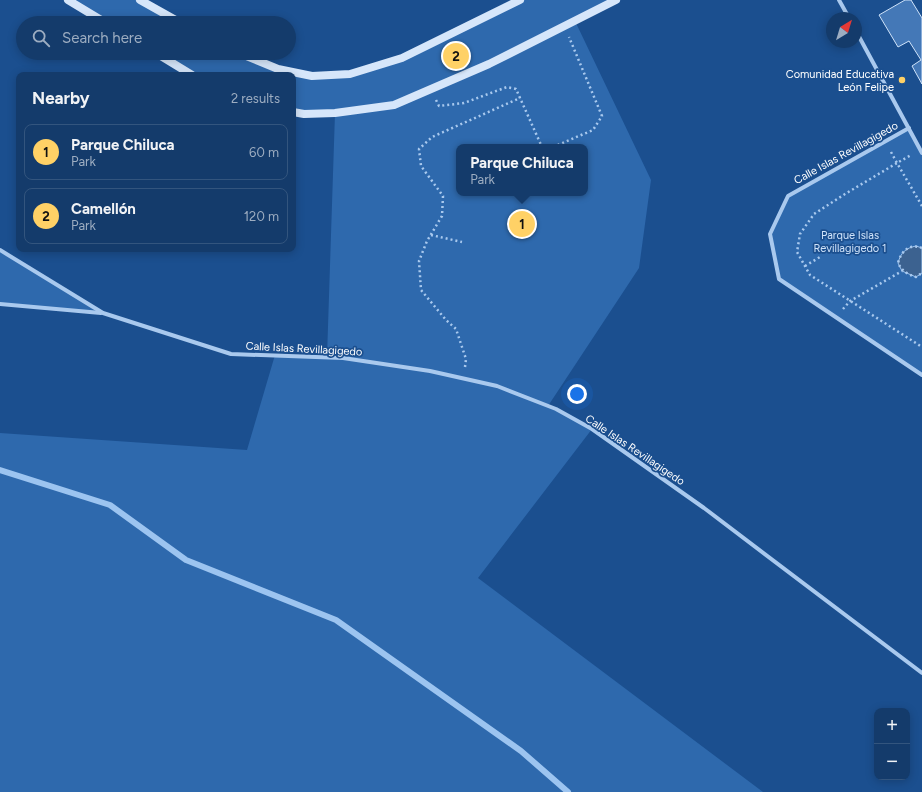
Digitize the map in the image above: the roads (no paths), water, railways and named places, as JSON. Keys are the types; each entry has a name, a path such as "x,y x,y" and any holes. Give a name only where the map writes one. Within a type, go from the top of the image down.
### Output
{"street":[{"path":"68,0 94,16"},
{"path":"140,0 169,16"},
{"path":"296,73 312,76 350,74 402,58 520,0"},
{"path":"296,113 304,114 335,113 394,105 489,64 616,0"},
{"path":"839,0 846,12"},
{"name":"Calle Islas Revillagigedo","path":"862,42 921,151"},
{"path":"167,60 187,72"},
{"path":"256,60 278,69 293,72"},
{"name":"Calle Islas Revillagigedo","path":"909,128 788,196 770,234 779,279 922,375"},
{"name":"Calle Islas Revillagigedo","path":"0,250 103,313"},
{"name":"Calle Islas Revillagigedo","path":"0,304 103,313 231,354 344,358 430,371 497,386 548,406 592,429 704,508 922,673"}],"waterway":[{"path":"0,470 110,505 186,560 336,620 521,751 568,792"}],"place":[{"name":"Camellón","path":"456,56"},
{"name":"Comunidad Educativa León Felipe","path":"902,80"},
{"name":"Parque Chiluca","path":"522,224"}],"park label":[{"name":"Parque Islas Revillagigedo 1","path":"850,241"}]}
